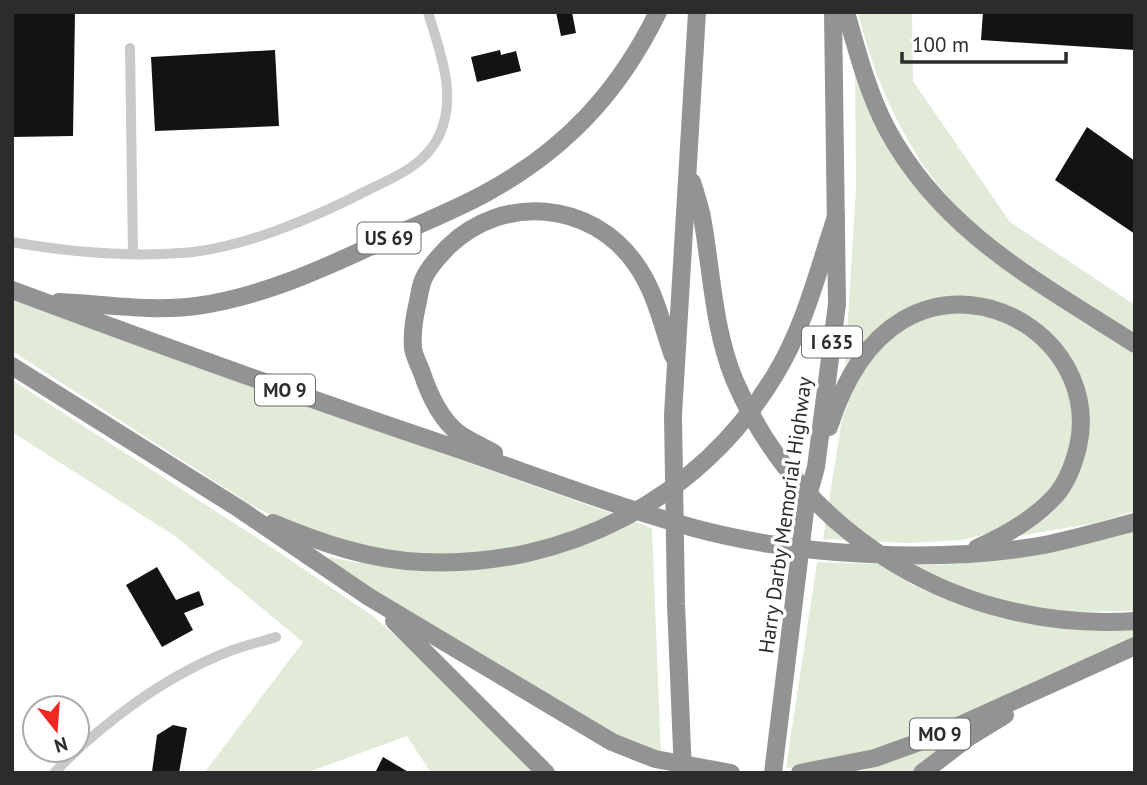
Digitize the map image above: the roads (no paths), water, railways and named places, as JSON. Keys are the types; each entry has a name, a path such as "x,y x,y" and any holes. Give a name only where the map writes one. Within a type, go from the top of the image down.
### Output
{"highway":[{"name":"US 69","path":"42,301 143,309 195,306 249,295 309,275 485,194 520,174 579,125 609,93 630,65 658,12"},
{"path":"683,773 676,604 673,415 697,12"},
{"name":"Harry Darby Memorial Highway","path":"773,773 806,503 816,467 837,304 833,12"},
{"path":"846,12 867,79 887,128 906,160 944,208 981,242 1006,260 1135,344"},
{"path":"688,165 703,222 711,288 734,378 765,439 804,491 856,539 901,569 949,592 1024,615 1090,622 1135,621"},
{"path":"530,474 456,431 429,393 413,349 414,321 424,278 440,255 458,238 479,223 524,211 560,214 593,226 622,247 643,275 676,365"},
{"path":"238,508 316,541 356,552 419,562 463,563 545,550 624,518 696,470 731,435 775,375 810,301 836,217"},
{"name":"MO 9","path":"12,290 315,401 530,474 649,514 757,541 816,550 949,555 1044,545 1135,522"},
{"path":"816,467 846,384 867,353 901,321 927,310 958,305 992,309 1023,321 1059,355 1074,384 1080,417 1075,457 1056,494 1023,523 978,548 949,555"},
{"path":"12,366 238,508 369,597 612,742 655,759 731,773"},
{"path":"369,597 546,773"},
{"name":"MO 9","path":"800,773 875,758 936,736 1135,646"},
{"path":"922,773 969,737 1073,675"}],"street":[{"path":"12,242 59,250 133,254 185,253 256,238 344,203 416,166 439,137 449,96 444,65 428,12"},
{"path":"130,48 133,254"},
{"path":"54,773 94,735 159,689 229,651 276,637"}]}
